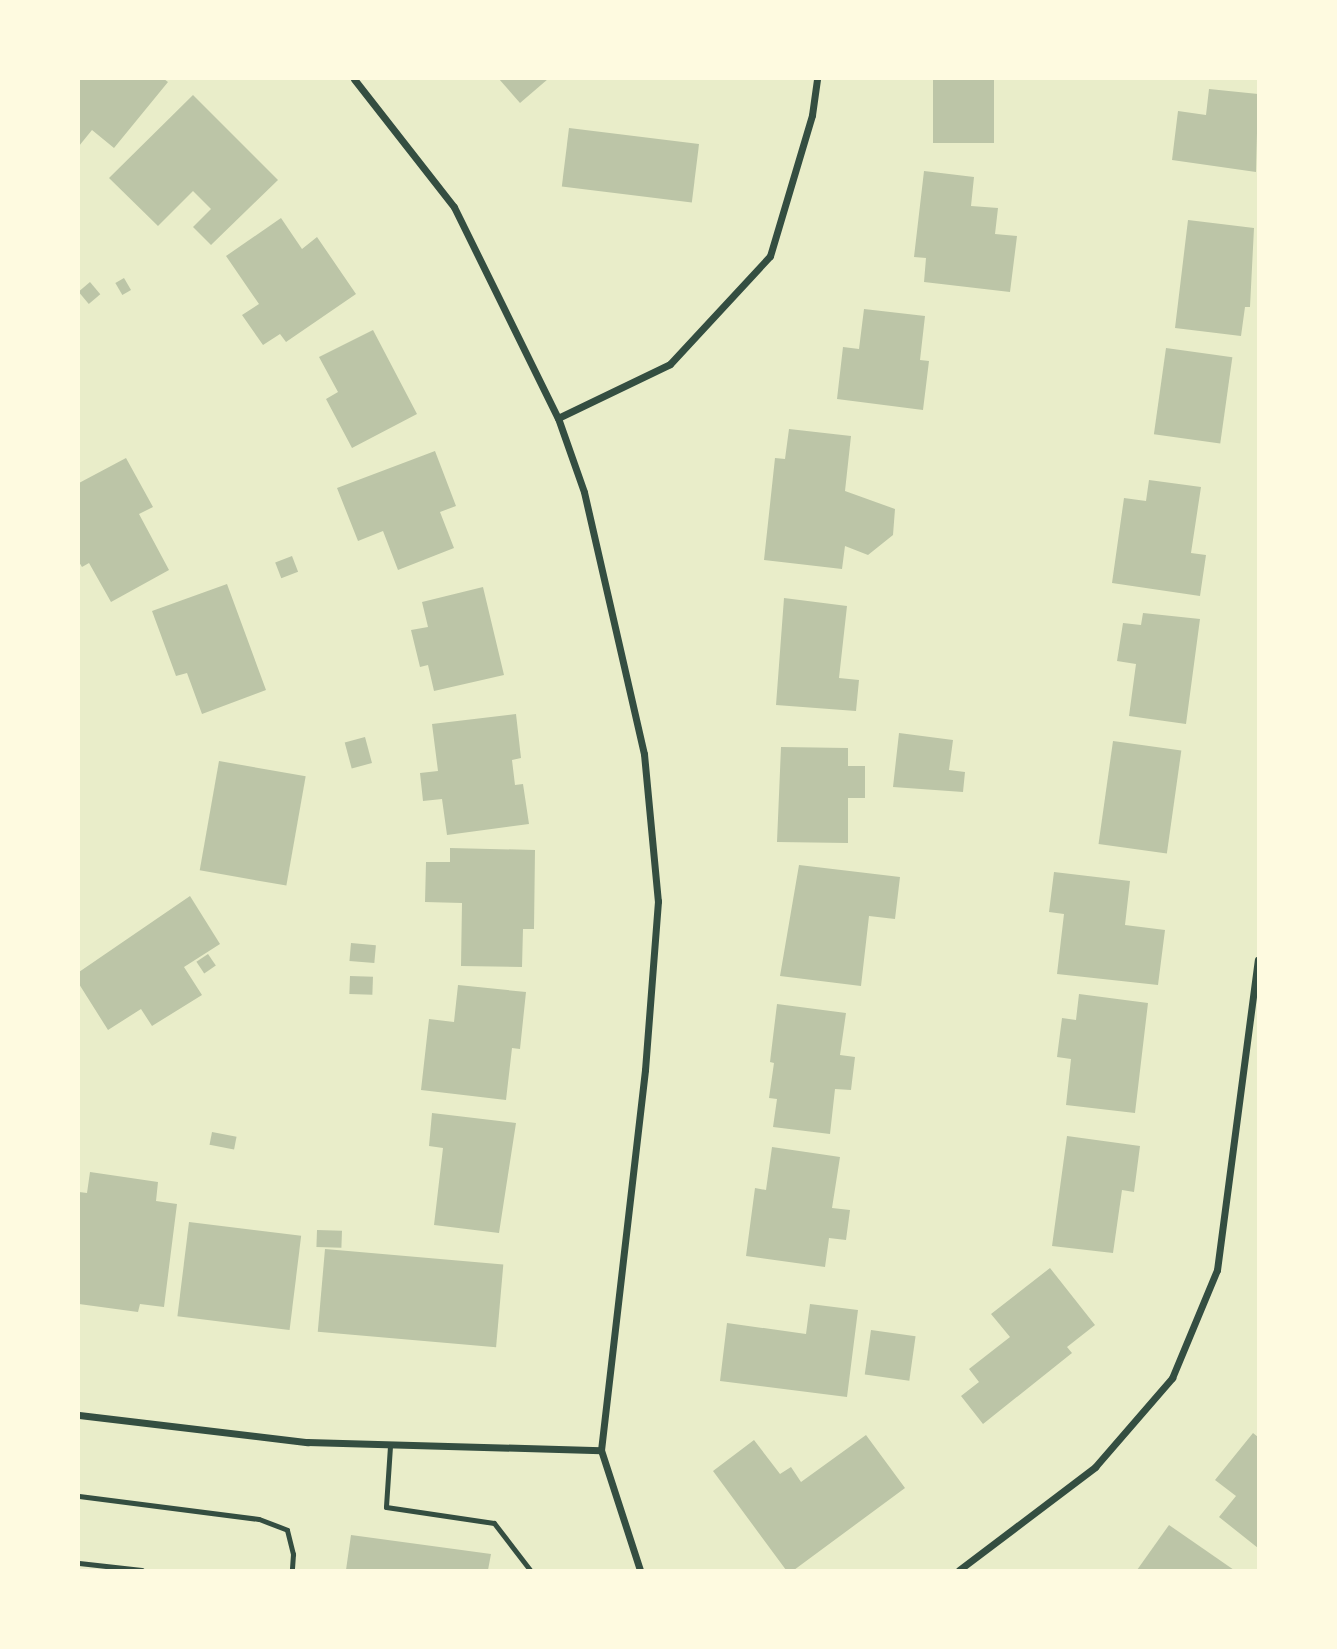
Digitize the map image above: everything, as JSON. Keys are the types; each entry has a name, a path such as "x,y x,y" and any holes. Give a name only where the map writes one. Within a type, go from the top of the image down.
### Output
{"street":[{"path":"354,79 454,207 558,418 584,492 645,754 658,901 645,1070 601,1450 634,1564 640,1570"},
{"path":"558,418 670,364 770,256 813,115 817,79"},
{"path":"959,1570 1095,1467 1172,1378 1217,1270 1258,960"},
{"path":"79,1415 307,1442 601,1450"}],"lane":[{"path":"390,1446 386,1507 494,1523 530,1570"},
{"path":"79,1496 260,1519 287,1530 293,1554 292,1570"},
{"path":"79,1563 142,1570"}],"building":[{"path":"79,79 164,79 168,82 114,148 92,130 79,146"},
{"path":"499,79 548,79 520,103"},
{"path":"933,79 994,79 994,143 933,143"},
{"path":"1209,89 1258,94 1256,172 1172,160 1178,111 1206,115"},
{"path":"193,95 278,180 211,245 193,227 211,209 193,191 158,226 109,178"},
{"path":"569,128 699,144 692,203 562,187"},
{"path":"924,171 974,177 971,206 998,208 995,234 1017,236 1010,292 924,282 926,258 914,257"},
{"path":"281,218 302,249 317,237 356,294 286,342 280,334 263,345 242,315 259,304 226,256"},
{"path":"1188,220 1254,228 1250,307 1245,307 1241,336 1175,328"},
{"path":"124,278 131,290 122,295 115,283"},
{"path":"90,282 100,294 89,304 79,291"},
{"path":"864,309 925,316 920,360 929,361 923,410 837,399 843,347 859,349"},
{"path":"373,330 417,414 352,448 326,399 338,392 319,357"},
{"path":"1166,348 1232,357 1220,443 1154,434"},
{"path":"789,429 851,436 845,491 895,509 893,535 868,555 845,546 842,569 764,560 775,458 785,459"},
{"path":"435,451 456,506 440,512 454,548 398,570 383,531 358,541 337,488"},
{"path":"126,458 153,507 139,514 169,570 111,602 89,563 82,567 79,562 79,483"},
{"path":"1149,480 1201,487 1191,553 1206,555 1200,596 1112,583 1124,498 1146,501"},
{"path":"292,556 298,572 281,578 275,562"},
{"path":"227,584 266,690 202,714 187,673 176,676 152,611"},
{"path":"483,587 504,675 434,691 428,665 420,667 411,630 428,627 422,602"},
{"path":"784,598 847,606 839,678 859,680 856,711 776,705"},
{"path":"1143,613 1200,619 1186,724 1129,716 1136,664 1117,661 1123,623 1141,625"},
{"path":"516,714 521,758 512,760 515,785 523,784 529,824 447,835 442,799 423,801 420,773 438,771 432,724"},
{"path":"899,733 953,740 949,770 965,772 963,792 893,787"},
{"path":"365,737 372,763 352,769 345,742"},
{"path":"1113,741 1181,751 1167,854 1099,844"},
{"path":"781,747 848,748 848,766 865,766 865,798 848,798 848,843 777,842"},
{"path":"219,761 306,776 286,886 200,870"},
{"path":"450,848 535,850 534,929 523,929 522,967 461,966 462,903 425,902 426,862 450,862"},
{"path":"799,865 900,877 895,919 869,916 861,986 780,976"},
{"path":"1054,872 1130,881 1125,925 1165,930 1158,985 1057,974 1064,914 1049,912"},
{"path":"190,896 220,944 184,967 202,995 152,1026 141,1009 108,1030 79,984 79,972"},
{"path":"351,943 376,945 374,963 349,961"},
{"path":"208,954 216,966 204,973 196,962"},
{"path":"350,976 373,977 372,995 349,994"},
{"path":"458,985 526,992 520,1049 512,1048 506,1100 421,1090 429,1019 454,1022"},
{"path":"1079,994 1148,1003 1135,1113 1066,1105 1071,1059 1057,1057 1062,1018 1076,1020"},
{"path":"777,1004 846,1013 840,1055 855,1057 851,1090 835,1089 830,1134 773,1127 777,1099 769,1098 774,1063 770,1062"},
{"path":"432,1113 516,1123 499,1233 434,1225 443,1148 429,1146"},
{"path":"212,1132 237,1137 234,1150 210,1145"},
{"path":"1067,1136 1140,1146 1134,1192 1122,1190 1113,1253 1052,1246"},
{"path":"772,1147 840,1157 832,1208 850,1210 846,1240 829,1238 825,1267 746,1256 755,1188 766,1190"},
{"path":"90,1172 158,1182 156,1201 177,1204 164,1307 140,1304 138,1312 79,1304 79,1192 87,1193"},
{"path":"189,1222 301,1236 290,1330 177,1316"},
{"path":"317,1230 342,1231 341,1248 316,1247"},
{"path":"325,1249 503,1265 496,1347 318,1332"},
{"path":"1050,1268 1095,1325 1067,1347 1072,1353 983,1424 961,1396 979,1382 969,1369 1010,1337 991,1314"},
{"path":"810,1304 858,1310 847,1397 720,1381 727,1323 806,1334"},
{"path":"871,1330 916,1336 909,1381 865,1375"},
{"path":"1253,1433 1258,1437 1258,1548 1219,1517 1236,1496 1215,1480"},
{"path":"866,1435 905,1488 794,1570 786,1570 713,1471 754,1440 780,1474 791,1467 801,1482"},
{"path":"1169,1525 1234,1570 1137,1570"},
{"path":"351,1535 491,1554 488,1570 346,1570"}]}
